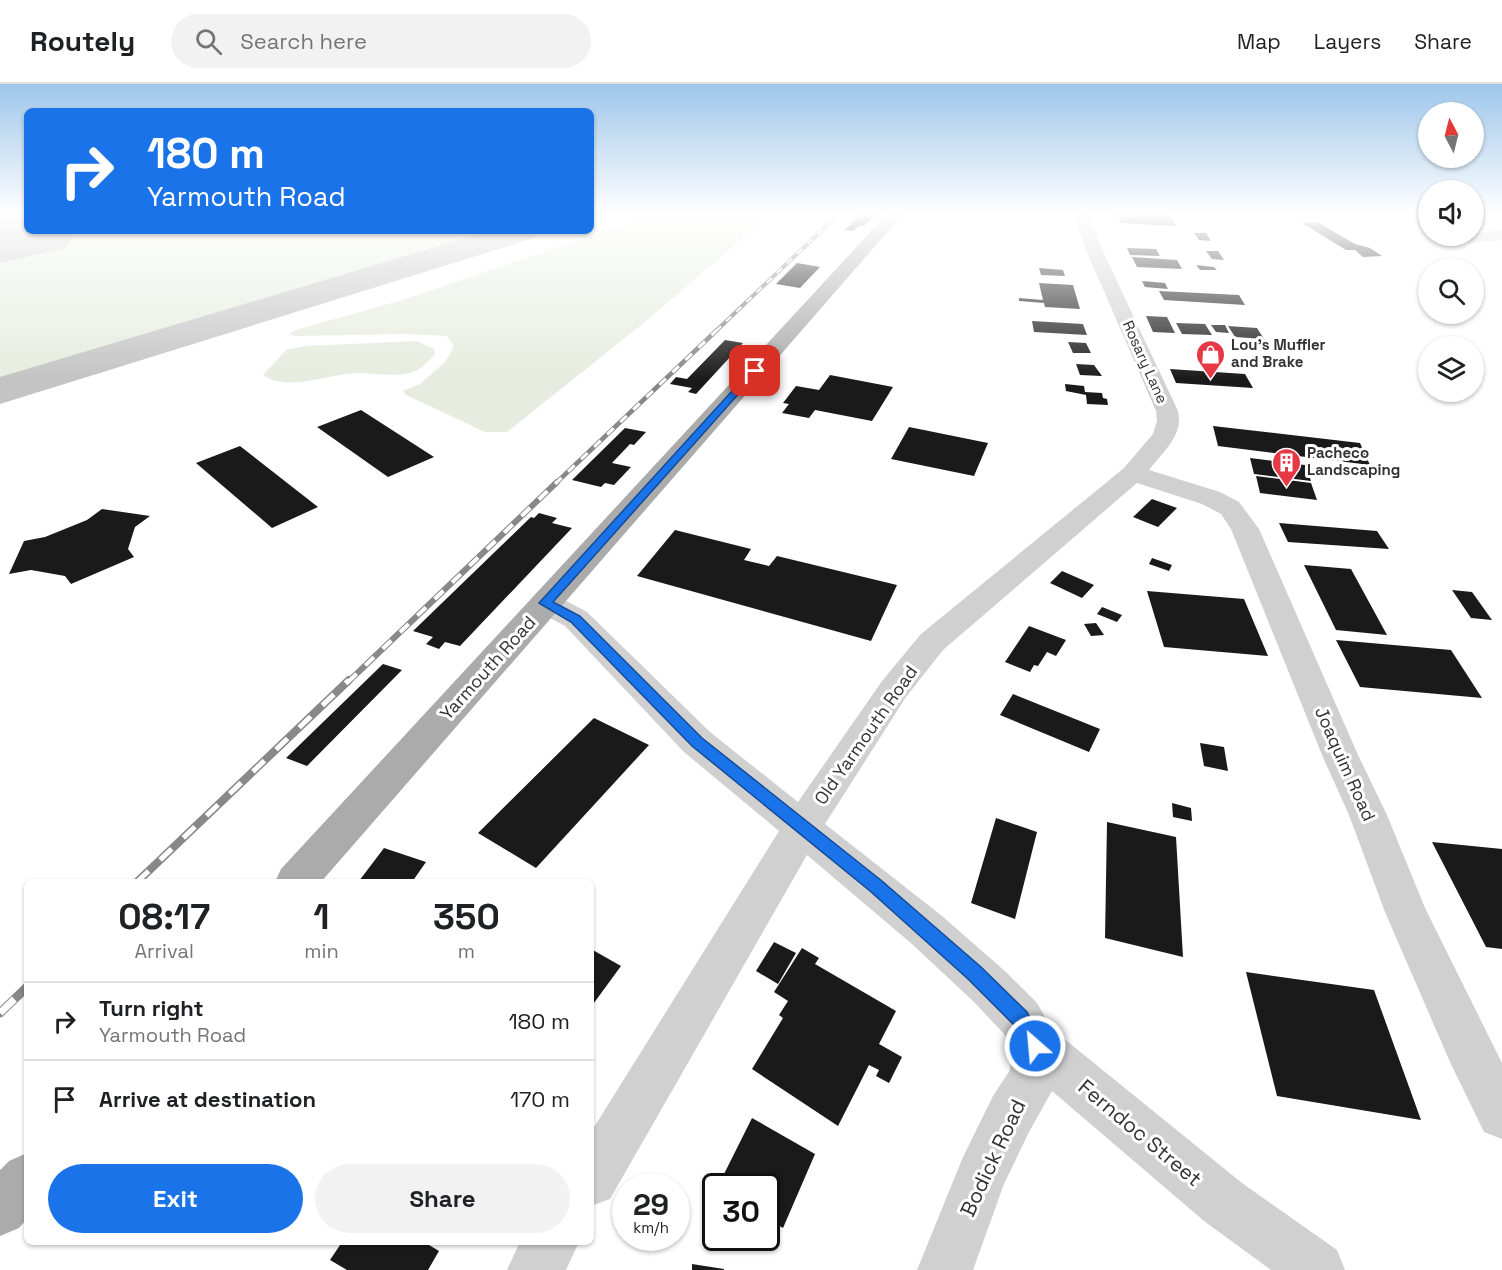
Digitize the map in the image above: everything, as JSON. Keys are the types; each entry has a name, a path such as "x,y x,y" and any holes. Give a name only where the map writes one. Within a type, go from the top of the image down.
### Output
{"main road":[{"name":"Yarmouth Road","path":"298,879 847,268"},
{"path":"0,1209 24,1182"}],"street":[{"name":"Rosary Lane","path":"1102,268 1167,411"},
{"name":"Old Yarmouth Road","path":"594,1175 802,828 906,673 932,642 1133,473 1164,436 1169,421 1167,411"},
{"name":"Joaquim Road","path":"1133,473 1211,498 1230,508 1245,529 1340,755 1368,815 1406,912 1467,1045 1502,1114"},
{"name":"Ferndoc Street","path":"546,603 576,619 697,742 884,893 990,987 1021,1019 1035,1046 1223,1202 1317,1270"},
{"name":"Bodick Road","path":"945,1270 981,1174 1011,1114 1034,1076 1035,1046"},
{"path":"535,1270 550,1245"}],"shaded area":[{"path":"0,268 385,268 0,385"},
{"path":"496,268 708,268 640,326 507,432 485,432 406,395 403,391 420,384 446,361 454,346 447,336 404,334 296,336 289,334 296,330 402,300"},
{"path":"417,341 434,349 435,354 421,368 410,373 397,375 359,373 297,382 273,380 263,375 286,350 305,346"}],"building":[{"path":"792,268 819,268 800,288 776,284"},
{"path":"1039,268 1063,270 1065,276 1041,275"},
{"path":"1199,268 1217,270 1200,270"},
{"path":"1142,281 1165,283 1168,289 1145,287"},
{"path":"1039,283 1073,285 1080,309 1045,307 1044,303 1019,301 1019,298 1043,300"},
{"path":"1159,291 1239,295 1245,305 1164,300"},
{"path":"1146,316 1167,317 1175,333 1153,332"},
{"path":"1032,321 1083,324 1087,335 1034,332"},
{"path":"1176,323 1205,324 1212,335 1182,334"},
{"path":"1211,325 1225,325 1229,333 1216,332"},
{"path":"1228,326 1257,328 1264,339 1235,337"},
{"path":"725,340 743,343 696,394 688,392 692,388 670,384 676,377 687,379"},
{"path":"1068,342 1086,343 1091,353 1073,353"},
{"path":"1076,364 1094,365 1102,376 1080,375"},
{"name":"Lou's Muffler and Brake","path":"1170,369 1245,374 1253,388 1176,383"},
{"path":"830,375 893,387 872,421 815,410 809,418 782,413 789,404 783,403 796,386 819,390"},
{"path":"1065,384 1084,386 1085,392 1102,393 1108,405 1087,404 1086,395 1066,391"},
{"path":"361,410 434,457 388,477 317,427"},
{"path":"1213,426 1360,443 1370,465 1218,446"},
{"path":"909,427 988,443 974,476 891,459"},
{"path":"625,428 646,432 634,445 630,444 612,463 631,467 614,485 605,483 601,487 572,480"},
{"path":"240,446 318,507 272,528 196,463"},
{"path":"1250,458 1305,465 1311,481 1254,474"},
{"name":"Pacheco Landscaping","path":"1256,476 1311,483 1317,500 1260,493"},
{"path":"1152,499 1177,508 1158,527 1133,517"},
{"path":"102,509 150,516 135,527 128,549 134,557 71,584 65,576 31,570 9,574 24,541 45,537 87,520"},
{"path":"539,513 557,518 552,523 572,528 460,646 445,642 439,649 426,644 433,637 413,631 531,517 534,518"},
{"path":"1279,523 1377,531 1389,549 1288,542"},
{"path":"675,530 751,549 744,560 769,566 777,556 897,585 871,641 637,576"},
{"path":"1152,558 1172,565 1169,571 1149,564"},
{"path":"1304,565 1351,569 1387,635 1336,630"},
{"path":"1062,571 1094,585 1082,598 1050,583"},
{"path":"1452,590 1472,592 1492,620 1471,618"},
{"path":"1147,591 1244,599 1268,656 1164,647"},
{"path":"1102,607 1122,615 1117,622 1097,614"},
{"path":"1096,623 1104,635 1091,636 1084,624"},
{"path":"1029,626 1066,640 1056,656 1047,652 1038,666 1034,665 1030,672 1005,662"},
{"path":"1336,640 1451,650 1482,698 1360,687"},
{"path":"383,664 402,670 307,766 286,758"},
{"path":"1013,694 1100,729 1089,752 1000,715"},
{"path":"594,718 649,745 536,868 478,833"},
{"path":"1200,743 1224,747 1228,771 1204,766"},
{"path":"1172,803 1191,808 1192,821 1173,817"},
{"path":"996,818 1037,832 1015,919 971,903"},
{"path":"1107,822 1176,837 1183,957 1105,938"},
{"path":"1432,842 1502,849 1502,949 1486,947"},
{"path":"384,848 426,862 414,879 361,879"},
{"path":"774,942 796,953 778,984 756,971"},
{"path":"802,948 819,958 815,964 896,1011 879,1044 902,1057 889,1083 876,1076 879,1070 869,1065 838,1126 752,1069 783,1018 779,1015 788,1001 774,992"},
{"path":"594,951 621,966 594,1003"},
{"path":"1246,972 1374,990 1421,1120 1277,1096"},
{"path":"752,1118 815,1154 783,1228 780,1226 780,1173 724,1173"},
{"path":"340,1245 429,1245 439,1251 428,1270 347,1270 330,1260"},
{"path":"692,1264 724,1269 724,1270 692,1270"}],"taxiway":[{"path":"0,391 401,268"}],"railway":[{"path":"716,331 782,268"},
{"path":"555,484 717,330"},
{"path":"348,682 557,482"},
{"path":"140,879 349,680"},
{"path":"0,1013 24,990"}],"place":[{"name":"Lou's Muffler and Brake","path":"1210,380"},
{"name":"Pacheco Landscaping","path":"1286,488"}],"route":[{"path":"755,371 546,603 576,619 697,742 876,886 990,987 1021,1019 1035,1046"}]}
